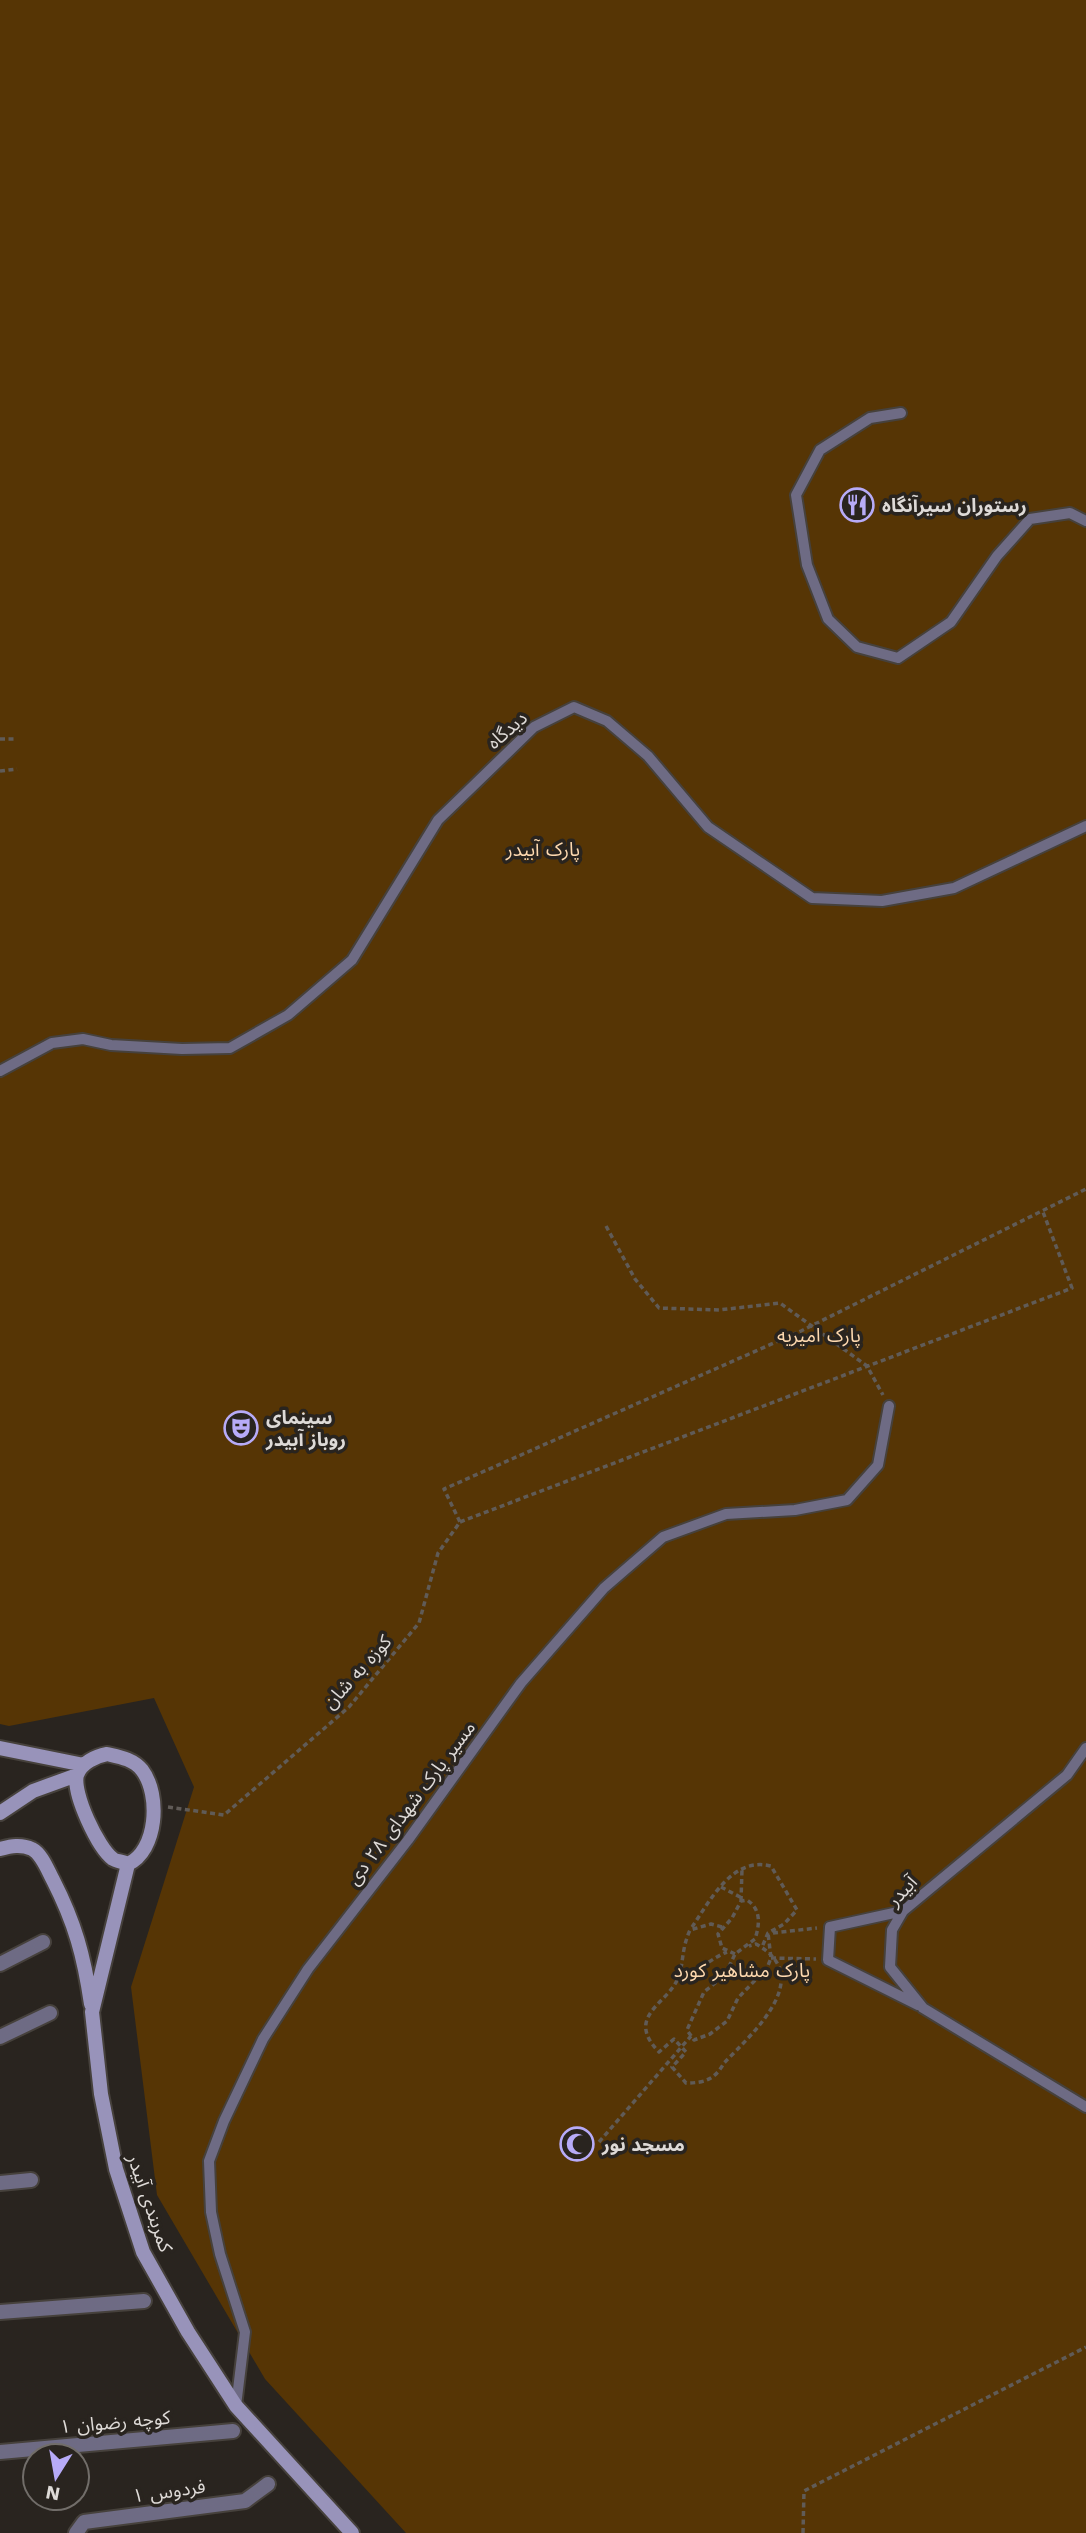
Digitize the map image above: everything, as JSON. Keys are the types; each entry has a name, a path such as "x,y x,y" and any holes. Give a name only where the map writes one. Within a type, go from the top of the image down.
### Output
{"main road":[{"path":"3,1745 81,1770"},
{"path":"0,1813 33,1791 81,1770 96,1756 107,1754 132,1762 143,1772 153,1805 146,1847 140,1858 128,1864 112,1859 99,1840 78,1794 81,1770"},
{"path":"0,1849 17,1845 34,1850 46,1866 70,1912 82,1947 92,2012"},
{"name":"کمربندی آبیدر","path":"128,1864 92,2012 101,2094 116,2169 143,2252 188,2332 236,2406 352,2533"}],"street":[{"path":"0,1964 43,1942"},
{"path":"0,2037 50,2013"},
{"path":"0,2183 31,2180"},
{"path":"0,2312 144,2301"},
{"name":"کوچه رضوان ۱","path":"0,2452 233,2431"},
{"name":"فردوس ۱","path":"76,2533 84,2522 245,2501 268,2484"}],"lane":[{"path":"901,412 870,418 820,450 796,495 807,565 828,619 857,646 898,658 951,622 997,556 1030,519 1069,513 1086,521"},
{"name":"دیدگاه","path":"0,1071 52,1044 83,1039 111,1045 170,1049 230,1048 288,1015 352,960 438,820 534,727 574,707 607,721 648,757 708,827 812,898 882,901 954,888 1086,826"},
{"name":"مسیر پارک شهدای ۲۸ دی","path":"236,2406 246,2332 218,2244 211,2212 209,2161 224,2121 263,2039 308,1969 408,1840 521,1684 604,1588 663,1537 726,1514 795,1510 847,1500 878,1465 889,1406"},
{"name":"آبیدر","path":"1086,1748 1066,1775 903,1911 892,1930 890,1967 923,2008 1086,2107"},
{"path":"903,1911 830,1927 828,1960 923,2008"}],"path":[{"path":"0,739 14,739"},
{"path":"0,771 17,769"},
{"path":"1043,1211 1072,1288 460,1522 444,1489 812,1325 1086,1189"},
{"path":"606,1226 635,1279 659,1308 719,1310 780,1303 867,1366 889,1406"},
{"name":"کوزه به شان","path":"153,1805 224,1815 349,1707 419,1623 438,1553 460,1522"},
{"path":"679,1978 682,1947 701,1910 743,1867 771,1866 797,1910 784,1924 768,1933 762,1947"},
{"path":"735,1954 727,1952 718,1941 722,1927 732,1918 741,1899 743,1889 740,1881 743,1867"},
{"path":"721,1887 753,1904 759,1917 755,1939 735,1954 725,1975 700,1997 687,2030 691,2036 698,2040 727,2021 738,1998 767,1968 771,1958 768,1933"},
{"path":"690,1930 711,1924 722,1927"},
{"path":"768,1933 830,1927"},
{"path":"727,1952 694,1973 679,1978 653,2007 647,2032 649,2042 659,2052 674,2039 681,2046 686,2052 672,2067 687,2083 705,2081 719,2074 724,2063 779,1999 782,1972 762,1947 749,1945"},
{"path":"771,1958 828,1960"},
{"path":"599,2142 691,2036"},
{"path":"803,2533 804,2491 1086,2347"}],"green space":[{"name":"پارک آبیدر","path":"0,0 1086,0 1086,2533 406,2533 265,2379 157,2195 131,1987 194,1787 154,1698 9,1726 0,1724"}],"place":[{"name":"رستوران سیرآنگاه","path":"857,505"},
{"name":"سینمای روباز آبیدر","path":"241,1428"},
{"name":"مسجد نور","path":"577,2144"}],"park label":[{"name":"پارک امیریه","path":"819,1335"},
{"name":"پارک مشاهیر کورد","path":"742,1970"}]}
